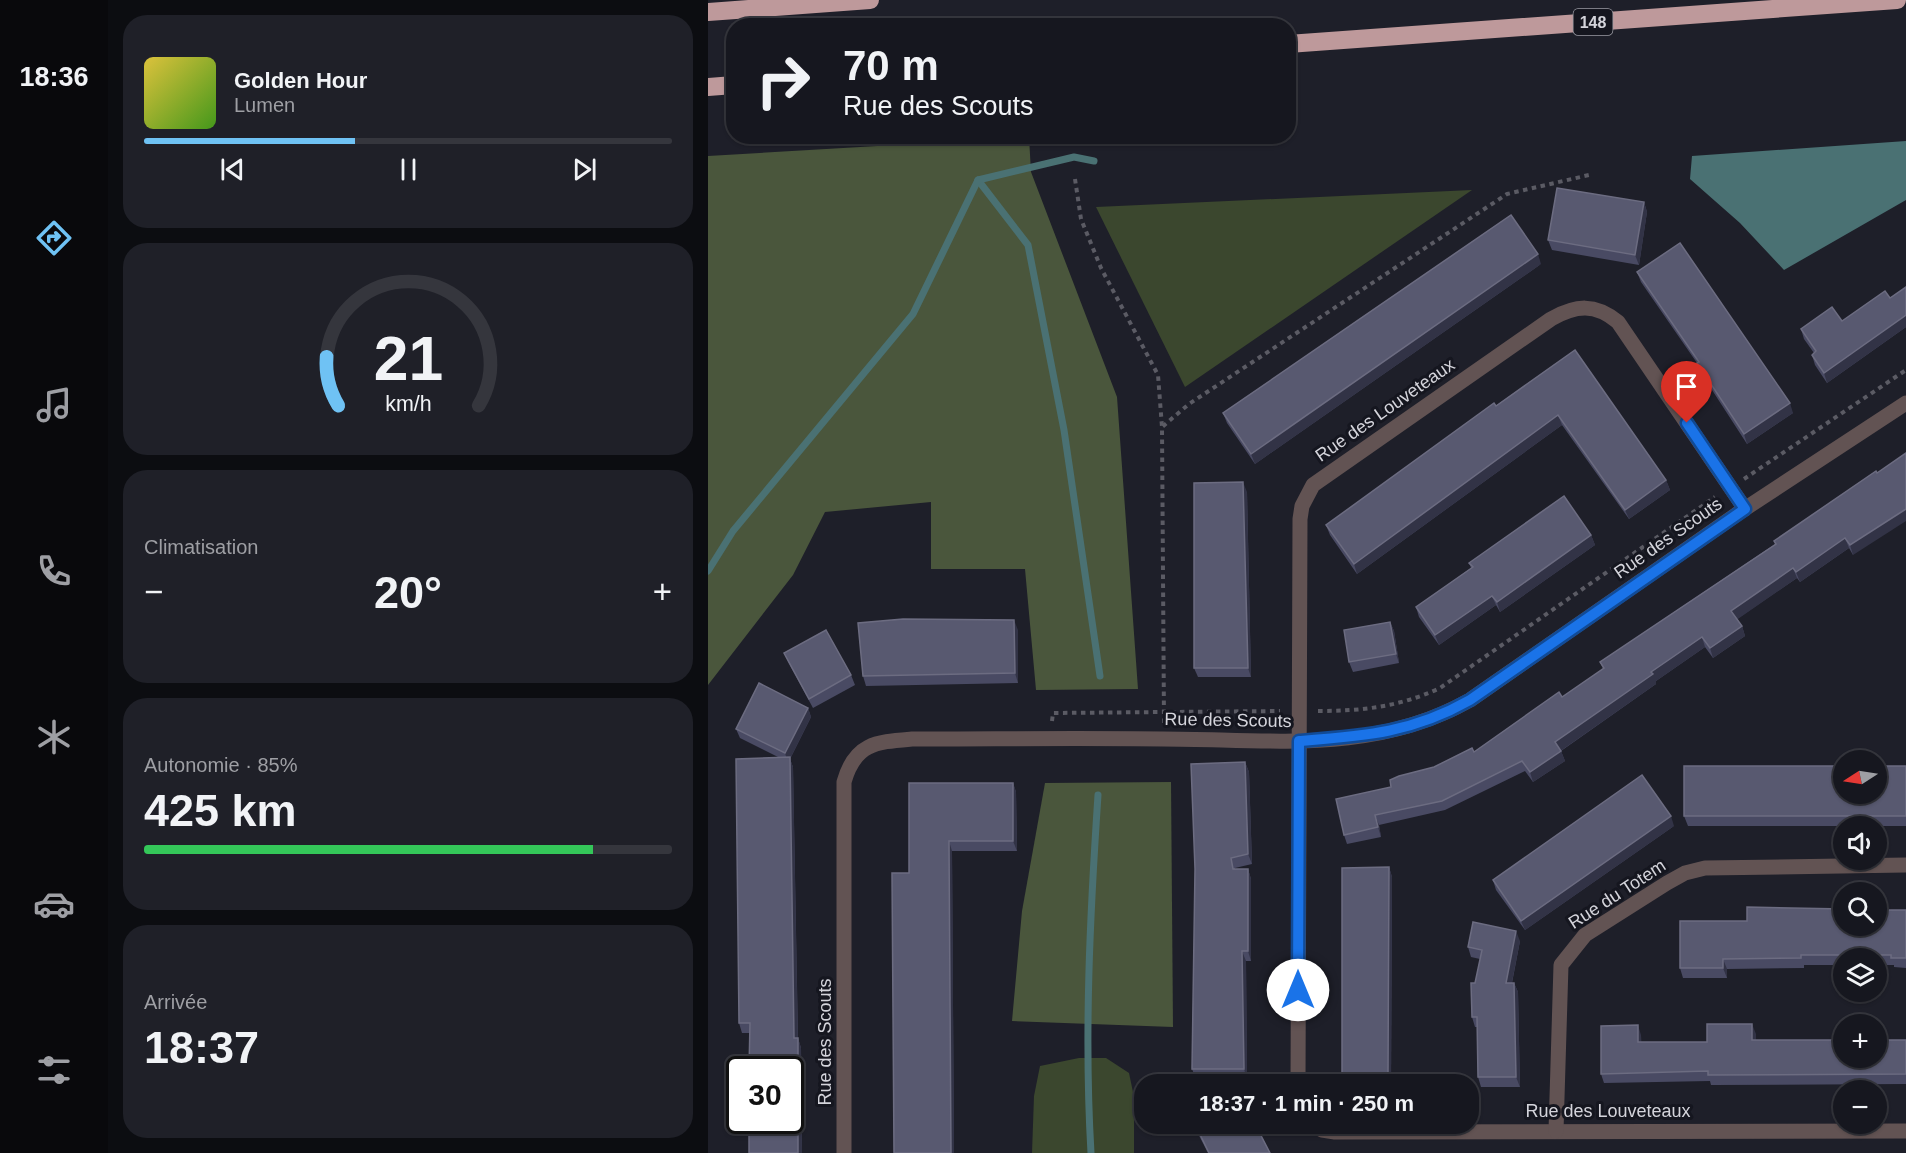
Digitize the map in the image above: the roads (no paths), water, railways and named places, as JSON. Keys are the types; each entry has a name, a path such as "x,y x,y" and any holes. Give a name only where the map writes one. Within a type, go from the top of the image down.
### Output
{"highway":[{"path":"708,12 870,0"},
{"name":"148","path":"1296,43 1898,0"},
{"path":"708,87 726,86"}],"street":[{"name":"Rue des Louveteaux","path":"1298,1074 1300,519 1307,494 1324,475 1557,315 1577,307 1590,306 1600,309 1618,322 1745,509"},
{"name":"Rue des Scouts","path":"844,1153 844,782 853,759 874,744 891,741 1163,738 1299,741 1382,734 1426,722 1470,700 1745,509 1906,403"},
{"name":"Rue du Totem","path":"1556,1131 1561,965 1585,935 1667,883 1685,873 1705,868 1906,865"},
{"name":"Rue des Louveteaux","path":"1479,1131 1906,1131"}],"waterway":[{"path":"708,571 733,531 913,314 978,180 1074,157 1094,161"},
{"path":"978,180 1028,245 1064,430 1100,676"},
{"path":"1091,1153 1088,1064 1089,974 1098,795"}]}
